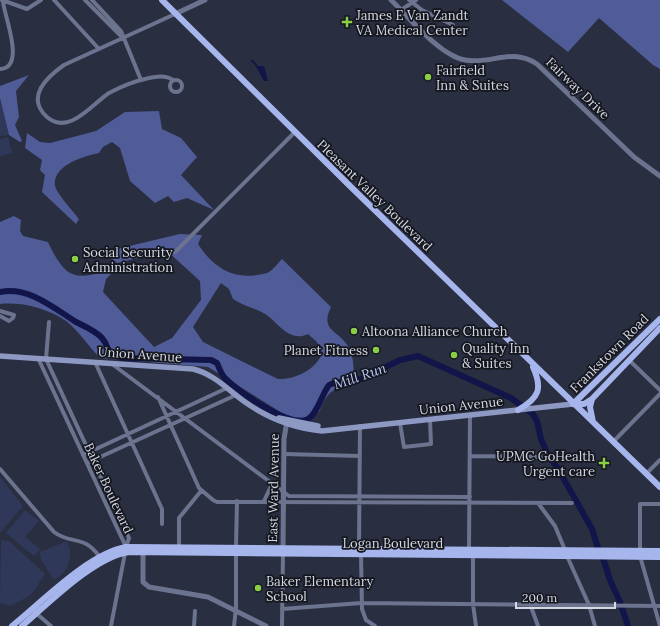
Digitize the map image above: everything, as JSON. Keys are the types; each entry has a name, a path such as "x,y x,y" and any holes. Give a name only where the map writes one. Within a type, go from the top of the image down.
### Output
{"main road":[{"name":"Pleasant Valley Boulevard","path":"162,0 573,404 660,487"},
{"name":"Frankstown Road","path":"573,404 660,319"},
{"name":"Frankstown Road","path":"573,404 584,404 592,399 660,328"},
{"path":"624,354 629,360"},
{"name":"Union Avenue","path":"0,356 193,369 211,376 265,414 287,422 328,429 430,420 524,408 573,404"},
{"path":"524,408 534,399 539,386 538,377 532,363"},
{"path":"592,399 590,410 594,424"},
{"name":"Logan Boulevard","path":"125,550 179,547 236,550"},
{"name":"Logan Boulevard","path":"360,551 469,549 566,553"},
{"path":"12,626 99,556 125,550"},
{"path":"22,626 94,567 125,550"},
{"name":"Logan Boulevard","path":"125,550 143,553 236,550 360,551 473,555 604,553 640,554 660,557"},
{"name":"Logan Boulevard","path":"640,554 660,551"}],"street":[{"path":"0,69 9,65 12,61 9,22 3,8 2,0 28,9 41,0"},
{"path":"54,0 99,49"},
{"path":"85,0 124,39"},
{"path":"92,0 121,31 141,80"},
{"path":"173,80 168,77 160,76 123,85 77,119 64,123 50,119 43,112 39,104 38,94 42,85 64,65 124,39 205,0"},
{"name":"Fairway Drive","path":"391,0 443,50 457,58 473,61 514,56 537,64 629,152 660,176"},
{"path":"401,10 412,1 422,10 453,25"},
{"path":"413,21 422,10"},
{"path":"175,252 295,132"},
{"path":"0,311 14,315 14,318 9,321 0,316"},
{"path":"46,359 49,322"},
{"name":"Baker Boulevard","path":"38,358 117,529 125,550"},
{"name":"Baker Boulevard","path":"46,359 129,538 125,550"},
{"path":"629,360 660,390"},
{"path":"94,362 162,509 162,524"},
{"path":"112,363 289,496 360,496 572,503"},
{"path":"83,455 227,388"},
{"path":"613,442 660,394"},
{"path":"86,463 236,395"},
{"path":"158,397 201,491 217,502 470,500"},
{"path":"469,549 470,415"},
{"path":"400,423 402,444 404,447 408,448 431,444 430,420"},
{"name":"East Ward Avenue","path":"283,550 284,454 287,422"},
{"path":"360,426 361,603 363,616 375,626"},
{"path":"284,454 360,456"},
{"path":"470,456 541,457"},
{"path":"646,474 660,460"},
{"path":"0,469 54,532 64,538 84,542 90,545 99,556"},
{"path":"264,501 272,484"},
{"path":"179,547 179,518 201,491"},
{"path":"234,626 236,610 237,501"},
{"path":"538,503 555,526 589,605 595,626"},
{"path":"660,504 640,504 640,554 653,606 660,626"},
{"path":"117,529 123,526"},
{"path":"111,626 125,550"},
{"path":"282,626 283,550"},
{"path":"143,553 143,582 149,587 208,597 266,626"},
{"path":"473,555 473,604 476,626"},
{"path":"282,609 361,603 660,606"},
{"path":"530,604 538,626"},
{"path":"194,626 195,612"},
{"path":"37,614 51,626"}],"shaded area":[{"path":"502,0 660,0 660,69 653,65 599,18 568,52"},
{"path":"250,60 253,60 258,66 264,66 268,81 264,81 255,65"},
{"path":"29,75 16,91 19,117 15,125 22,141 20,142 9,135 0,98 0,86"},
{"path":"0,98 9,135 0,136"},
{"path":"159,111 162,129 181,138 197,157 181,175 214,210 187,198 174,202 168,196 155,203 130,181 120,148 112,142 103,147 99,153 78,159 64,167 55,179 56,189 79,219 76,224 42,192 45,175 40,170 42,160 25,148 27,133 40,142 50,143 96,131 125,112"},
{"path":"8,137 12,153 0,156 0,139"},
{"path":"14,216 21,220 20,231 23,236 48,242 60,263 72,274 80,276 88,275 112,269 113,272 106,279 103,292 154,347 172,338 201,300 200,281 167,251 117,263 104,252 180,234 202,235 198,244 209,259 223,269 239,275 248,276 268,273 282,259 331,307 327,321 332,330 345,342 349,348 354,371 352,385 339,388 331,392 319,412 311,414 304,419 290,418 208,367 100,358 75,329 58,316 42,309 26,305 0,304 0,222","holes":["221,283 229,289 233,299 265,314 290,334 295,336 308,334 317,342 322,353 315,364 310,369 291,378 278,379 203,342 193,327"]},
{"path":"0,477 23,506 0,533"},
{"path":"25,510 39,521 25,537 40,549 34,556 6,533"},
{"path":"1,540 9,541 45,574 31,595 10,606 0,603"},
{"path":"67,541 70,552 69,563 63,573 54,580 41,560 40,552"}],"waterway":[{"name":"Mill Run","path":"0,292 21,292 31,295 50,305 76,322 97,333 105,342 110,353 123,358 211,360 217,363 224,377 230,383 251,399 277,414 300,421 308,419 314,413 329,385 361,379 400,360 418,356 511,398 533,414 537,421 541,439 549,457 557,467 592,529 628,626"}],"place":[{"name":"James E Van Zandt VA Medical Center","path":"347,22"},
{"name":"Fairfield Inn & Suites","path":"428,77"},
{"name":"Social Security Administration","path":"75,259"},
{"name":"Altoona Alliance Church","path":"354,331"},
{"name":"Planet Fitness","path":"376,350"},
{"name":"Quality Inn & Suites","path":"454,355"},
{"name":"UPMC GoHealth Urgent care","path":"604,463"},
{"name":"Baker Elementary School","path":"258,588"}]}
